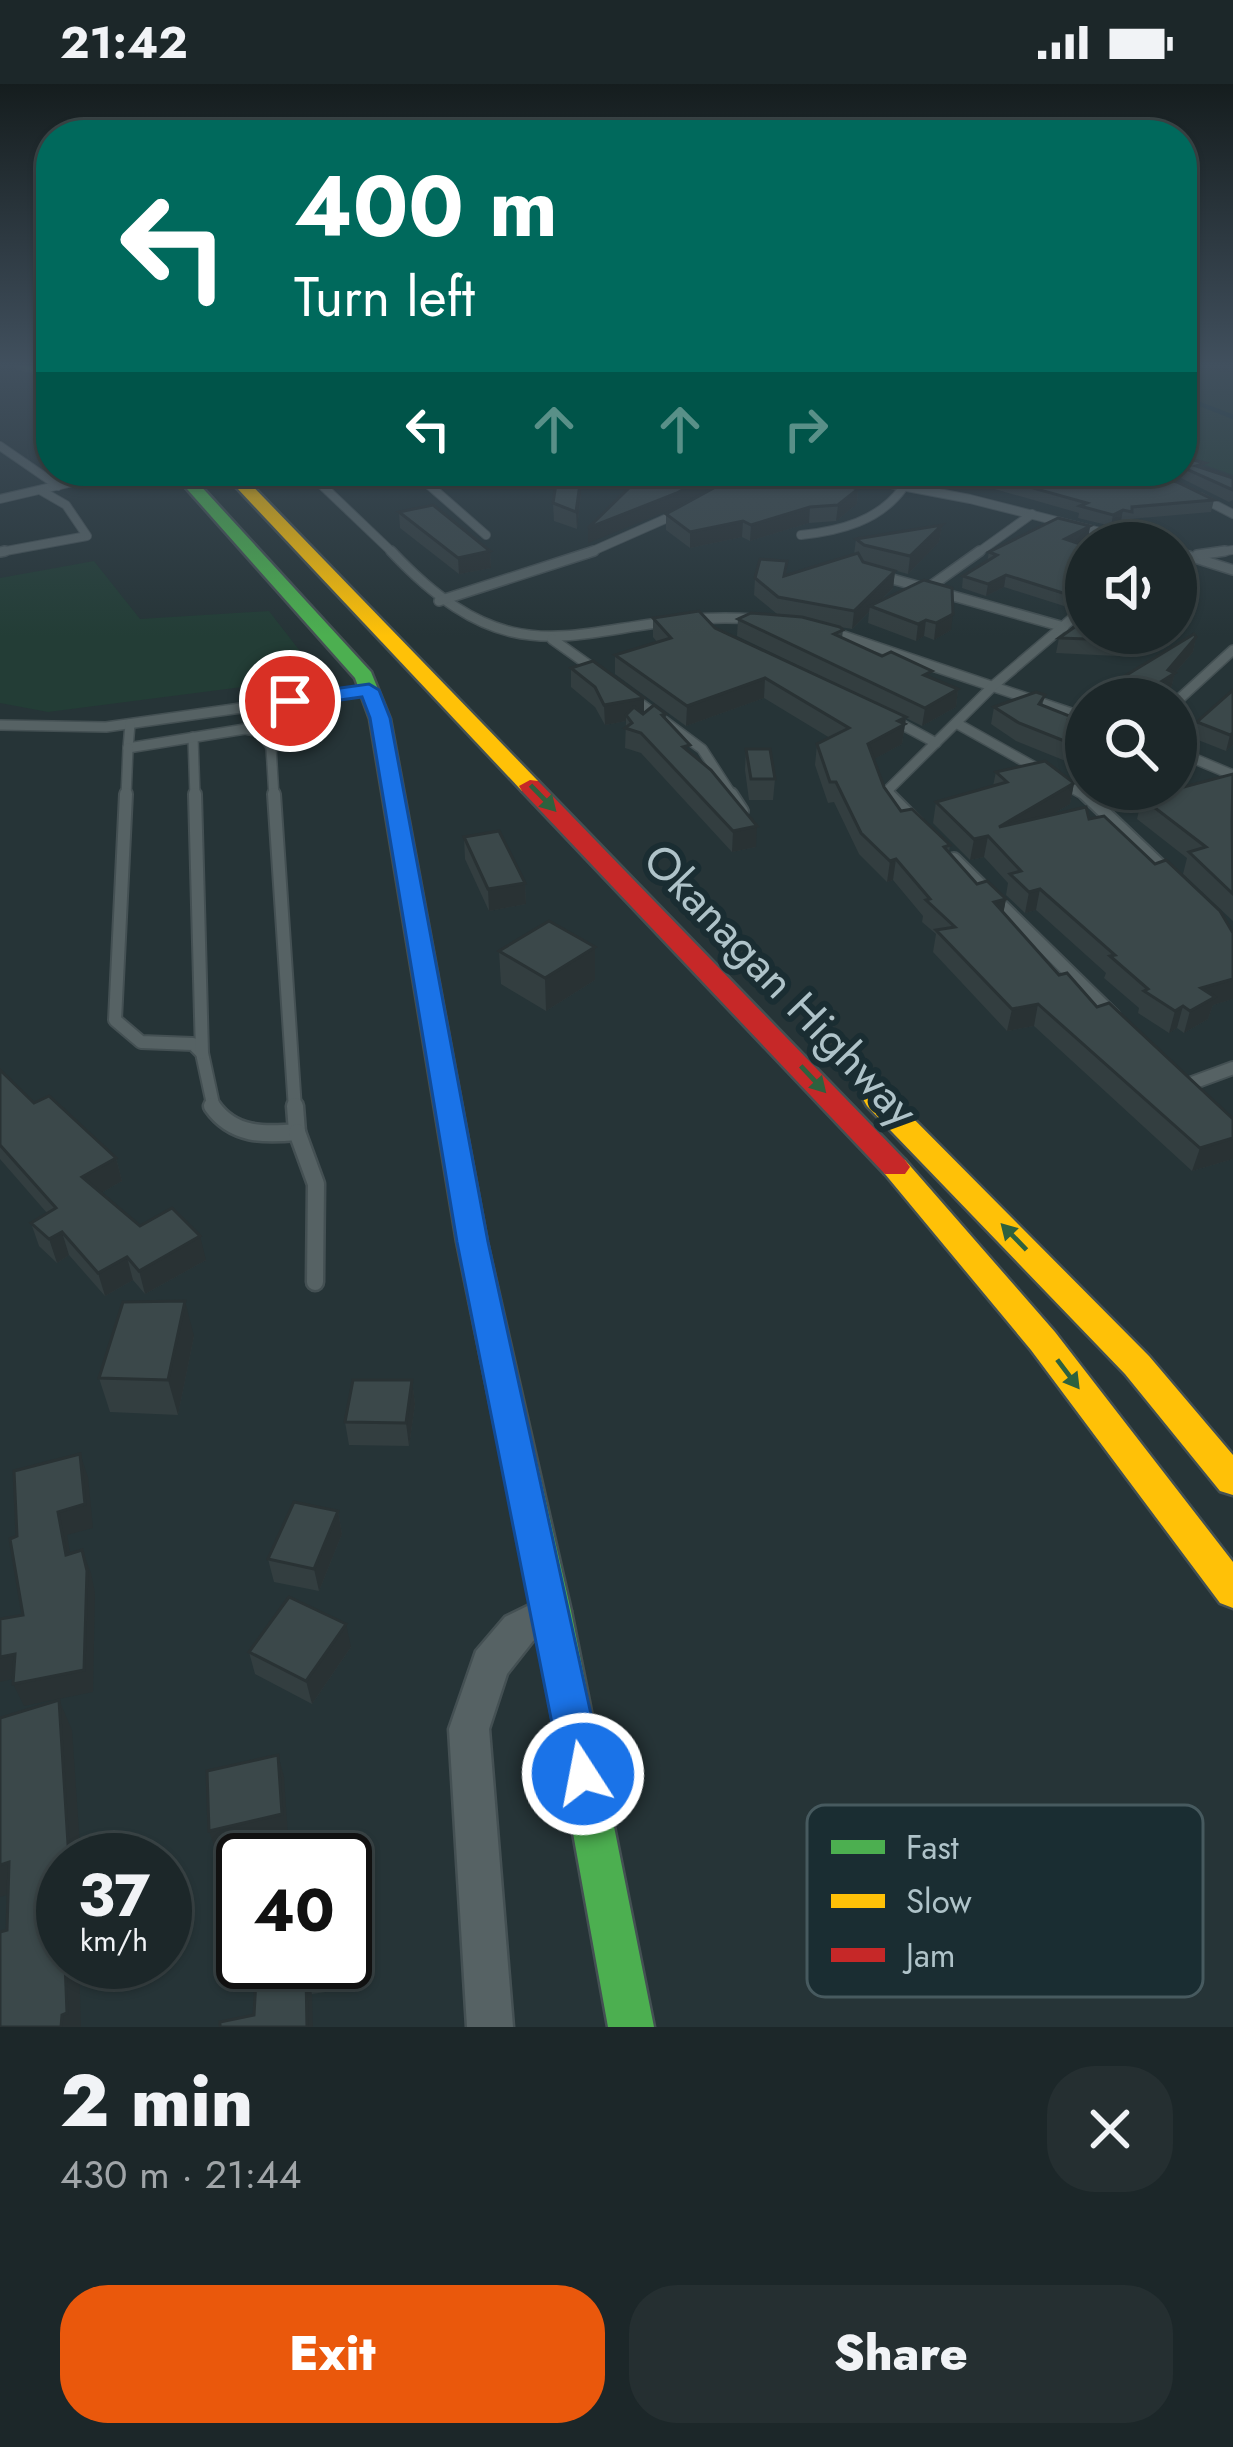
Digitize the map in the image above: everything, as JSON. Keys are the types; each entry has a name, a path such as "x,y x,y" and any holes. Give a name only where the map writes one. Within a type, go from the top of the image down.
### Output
{"main road":[{"path":"192,486 364,676 380,718 472,1242 552,1611 631,2027"},
{"name":"Okanagan Highway","path":"243,486 899,1171 1043,1341 1233,1591"},
{"name":"Okanagan Highway","path":"269,486 750,974"},
{"name":"Okanagan Highway","path":"851,1074 1137,1365 1233,1480"}],"street":[{"path":"490,2027 469,1729 490,1664 519,1629 552,1611"}],"lane":[{"path":"1,498 58,486"},
{"path":"324,486 439,601 510,634 551,638 692,617 758,620"},
{"path":"430,486 486,535"},
{"path":"712,496 728,486"},
{"path":"894,486 1065,523"},
{"path":"802,535 829,533 854,524 898,497 903,488"},
{"path":"0,552 87,536 66,505 40,490"},
{"path":"1198,496 1233,514"},
{"path":"439,601 524,578 631,538 692,506"},
{"path":"928,589 1032,514"},
{"path":"1197,555 1233,550"},
{"path":"1197,558 1233,570"},
{"path":"865,571 1064,627"},
{"path":"1064,627 993,686 886,792 1118,1020"},
{"path":"818,628 1065,711"},
{"path":"551,638 601,674"},
{"path":"1197,683 1233,650"},
{"path":"618,687 702,749 744,815"},
{"path":"0,722 130,724 369,690"},
{"path":"874,711 936,743"},
{"path":"956,723 1085,794 1184,889"},
{"path":"130,724 115,1020 142,1042 193,1044 202,1053"},
{"path":"128,748 244,729 261,732 271,747 297,1132 316,1184 315,1282"},
{"path":"193,737 202,1083 212,1112 253,1132 297,1132"},
{"path":"1197,760 1233,775"},
{"path":"1184,1086 1233,1068"},
{"path":"1168,1069 1201,1102"}],"green space":[{"path":"1197,455 1233,455 1233,475 1197,462"},
{"path":"94,561 140,619 269,611 320,677 48,712 0,703 0,578"}],"building":[{"path":"1197,466 1233,478 1233,490 1197,474"},
{"path":"556,486 580,486 576,512 553,503"},
{"path":"633,486 689,486 588,528"},
{"path":"717,486 858,489 838,505 810,507 751,525 743,521 690,532 666,514"},
{"path":"1026,486 1185,486 1214,500 1132,507 1132,512 1113,515 1080,506 1087,503"},
{"path":"433,505 490,551 458,558 399,512"},
{"path":"1058,518 1074,522 1065,522 1065,594 1006,575 988,584 963,576 997,555 989,552"},
{"path":"942,525 910,556 856,539"},
{"path":"858,553 863,562 895,571 854,611 778,597 755,578 760,559 787,561 784,576"},
{"path":"924,580 952,588 953,614 936,623 918,624 870,606"},
{"path":"699,611 715,628 906,717 898,721 905,724 868,744 884,787 901,811 912,809 950,845 944,847 977,884 987,881 1006,899 994,902 1059,975 1067,973 1097,1007 1109,1003 1233,1119 1233,1138 1200,1148 1038,1004 1012,1009 936,930 955,927 926,900 930,899 896,859 890,861 861,833 836,782 830,782 817,744 849,728 765,678 687,706 615,655 671,638 653,618"},
{"path":"751,613 802,617 840,627 843,630 834,634 882,656 891,652 932,671 924,675 958,689 925,708 738,619"},
{"path":"1161,654 1182,654 1168,670 1175,673 1167,678 1122,678"},
{"path":"593,661 644,698 604,705 595,687 571,668"},
{"path":"1233,690 1233,733 1197,722"},
{"path":"1036,692 1045,695 1039,704 1065,714 1065,741 1019,723 994,707"},
{"path":"654,705 690,745 683,747 711,770 757,826 733,831 641,733 625,728 632,723 626,715 634,707 643,714"},
{"path":"746,749 770,749 775,779 751,779"},
{"path":"1045,761 1065,776 1065,788 999,827 1087,810 1089,819 1104,816 1155,864 1166,860 1220,911 1233,933 1233,979 1201,988 1215,997 1190,1011 1183,1006 1175,1011 1144,991 1148,989 1110,956 1115,955 1040,889 1029,892 1010,874 1021,871 988,836 974,839 936,802 1007,782 996,772"},
{"path":"1233,774 1233,894 1189,852 1206,847 1158,810 1197,810 1197,783"},
{"path":"499,831 525,883 488,889 464,837"},
{"path":"549,921 595,947 545,978 499,951"},
{"path":"0,1070 34,1103 49,1096 116,1158 82,1177 140,1226 172,1208 200,1236 139,1271 127,1257 98,1273 62,1232 49,1239 31,1223 56,1208 0,1145"},
{"path":"185,1301 168,1380 99,1378 123,1302"},
{"path":"353,1380 412,1380 406,1423 345,1422"},
{"path":"80,1454 85,1504 58,1512 66,1555 82,1550 87,1571 84,1670 13,1684 15,1654 0,1657 0,1619 23,1615 10,1539 17,1536 14,1471"},
{"path":"294,1502 338,1511 314,1569 268,1559"},
{"path":"289,1597 346,1624 306,1681 249,1652"},
{"path":"59,1700 67,1833 36,1833 36,1989 66,1989 67,2013 62,2015 61,2027 0,2027 0,1932 7,1930 9,1862 0,1865 0,1718"},
{"path":"278,1755 282,1814 209,1831 207,1771"},
{"path":"255,1989 306,1989 307,2027 220,2027 220,2022 254,2015"}],"traffic: fast":[{"path":"193,486 364,676 380,719 472,1242 552,1611 631,2027"}],"traffic: slow":[{"path":"243,486 530,786"},
{"path":"877,1099 1137,1365 1233,1480"},
{"path":"895,1167 1043,1341 1233,1591"}],"traffic: jam":[{"path":"530,786 895,1167"}],"route":[{"path":"290,701 369,690 380,718 472,1242 583,1774"}]}
